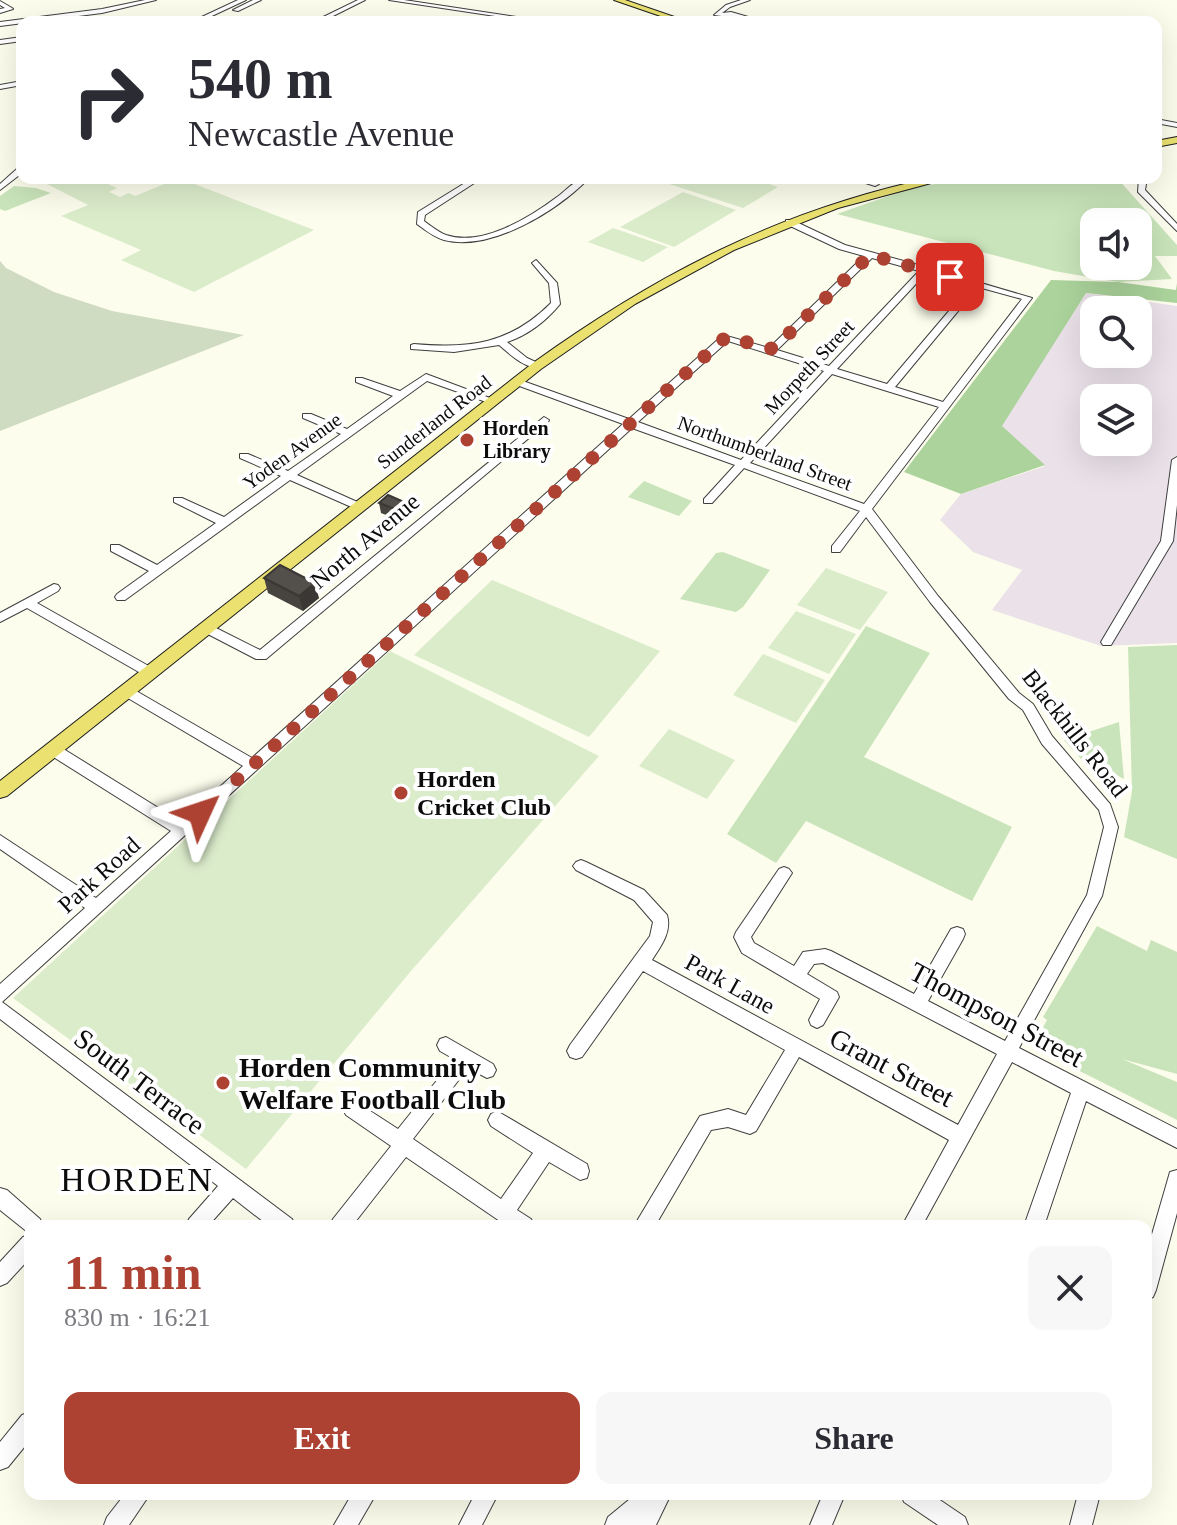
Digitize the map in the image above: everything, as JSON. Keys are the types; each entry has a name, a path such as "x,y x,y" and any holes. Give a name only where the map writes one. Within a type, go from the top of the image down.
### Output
{"main road":[{"path":"618,0 667,16"},
{"name":"Sunderland Road","path":"0,791 537,366 614,309 719,252 876,185"}],"street":[{"path":"59,16 153,0"},
{"path":"207,16 243,0"},
{"path":"223,16 258,0"},
{"path":"329,16 362,0"},
{"path":"392,0 506,16"},
{"path":"717,15 728,6 747,0"},
{"path":"0,3 10,9 0,11"},
{"path":"61,6 66,15"},
{"path":"481,16 486,13"},
{"path":"717,15 739,16"},
{"path":"0,42 16,40"},
{"path":"13,41 16,44"},
{"path":"11,75 16,75"},
{"path":"0,188 16,174"},
{"path":"468,184 421,214 420,222 436,233 461,240 508,228 563,199 579,184"},
{"path":"1142,184 1141,190 1146,197 1177,229"},
{"path":"789,222 842,247 1028,298 836,549"},
{"path":"870,255 773,349 945,406"},
{"name":"Morpeth Street","path":"708,501 936,257"},
{"path":"414,347 436,349 501,342 538,325 556,304 553,283 536,263"},
{"path":"889,388 976,284"},
{"name":"Park Road","path":"0,995 726,337 773,349"},
{"path":"501,342 537,366"},
{"name":"Yoden Avenue","path":"121,597 426,377 493,401"},
{"path":"359,380 400,395"},
{"name":"Northumberland Street","path":"517,382 866,509"},
{"path":"307,416 348,433"},
{"name":"North Avenue","path":"206,628 261,656 544,420"},
{"path":"244,456 360,507"},
{"path":"1107,642 1167,541 1177,460"},
{"path":"178,500 224,522"},
{"name":"Blackhills Road","path":"866,509 934,599 1014,696 1028,707 1047,740 1105,808 1111,827 1094,896 1007,1048 915,1220"},
{"path":"115,548 157,570"},
{"path":"0,618 54,588"},
{"path":"27,603 149,672"},
{"path":"126,691 253,765"},
{"path":"52,749 182,830"},
{"path":"0,841 96,907"},
{"path":"576,1051 658,938 661,920 639,895 581,866"},
{"path":"784,873 742,937 748,948 831,997 817,1020"},
{"path":"918,1002 957,934"},
{"name":"Thompson Street","path":"797,975 809,957 825,956 1177,1139"},
{"name":"Park Lane","path":"641,962 796,1047"},
{"name":"South Terrace","path":"0,1009 277,1220"},
{"path":"446,1045 487,1070"},
{"path":"648,1220 706,1122 728,1118 750,1125 796,1047"},
{"name":"Grant Street","path":"796,1047 960,1136"},
{"path":"344,1220 466,1057"},
{"path":"1036,1220 1081,1088"},
{"path":"352,1109 515,1220"},
{"path":"497,1120 580,1171"},
{"path":"504,1212 546,1150"},
{"path":"1152,1269 1177,1179"},
{"path":"201,1220 231,1185"},
{"path":"0,1197 26,1220"},
{"path":"0,1276 24,1250"},
{"path":"0,1459 24,1430"},
{"path":"115,1525 134,1500"},
{"path":"345,1525 361,1500"},
{"path":"470,1525 484,1500"},
{"path":"616,1525 646,1500"},
{"path":"644,1525 657,1500"},
{"path":"821,1525 831,1500"},
{"path":"921,1500 957,1525"},
{"path":"1081,1525 1087,1500"}],"shaded area":[{"path":"1080,302 1080,368 1152,368 1152,302 1177,306 1177,643 1101,646 992,610 1022,570 973,552 940,520 961,494 1045,466 1001,426"}],"green space":[{"path":"47,184 108,184 117,188 109,192 120,197 129,193 135,196 164,184 195,184 314,230 194,292 121,260 141,250 61,216 88,205"},
{"path":"669,184 769,184 778,187 743,208"},
{"path":"935,184 1122,184 1144,208 1080,208 1080,275 837,214 911,188"},
{"path":"14,186 51,193 5,211 0,209 0,196"},
{"path":"683,192 736,210 674,247 620,227"},
{"path":"1152,217 1177,245 1177,256 1155,256 1172,279 1118,282 1106,280 1152,280"},
{"path":"613,228 668,247 643,262 588,242"},
{"path":"0,261 6,268 54,292 112,311 244,335 0,431"},
{"path":"1051,280 1118,282 1176,290 1177,283 1177,303 1152,300 1152,296 1086,293 1080,296 1080,302 1002,426 1045,465 961,494 904,472"},
{"path":"644,481 692,501 679,516 628,497"},
{"path":"723,552 770,570 743,607 736,612 680,599 716,553"},
{"path":"826,568 888,592 860,630 797,605"},
{"path":"492,580 660,651 589,737 414,655"},
{"path":"796,611 856,634 829,674 768,648"},
{"path":"866,626 930,653 864,757 1012,827 972,901 806,821 776,863 727,834"},
{"path":"1177,645 1177,859 1124,837 1132,791 1128,647"},
{"path":"390,651 599,756 411,971 246,1169 13,998"},
{"path":"763,654 825,680 796,723 733,695"},
{"path":"1119,722 1124,779 1103,768 1098,778 1064,740"},
{"path":"669,729 735,760 707,799 639,766"},
{"path":"1097,926 1147,951 1151,940 1177,952 1177,1074 1122,1059 1177,1082 1177,1120 1032,1047 1047,1020 1043,1017"}],"building":[{"path":"388,495 404,502 395,509 379,503"},
{"path":"280,565 315,583 299,596 264,578"}],"place":[{"name":"Horden Library","path":"467,440"},
{"name":"Horden Cricket Club","path":"401,793"},
{"name":"Horden Community Welfare Football Club","path":"223,1083"}],"district":[{"name":"HORDEN","path":"137,1179"}],"route":[{"path":"200,813 726,337 773,349 870,255 950,277"}]}
